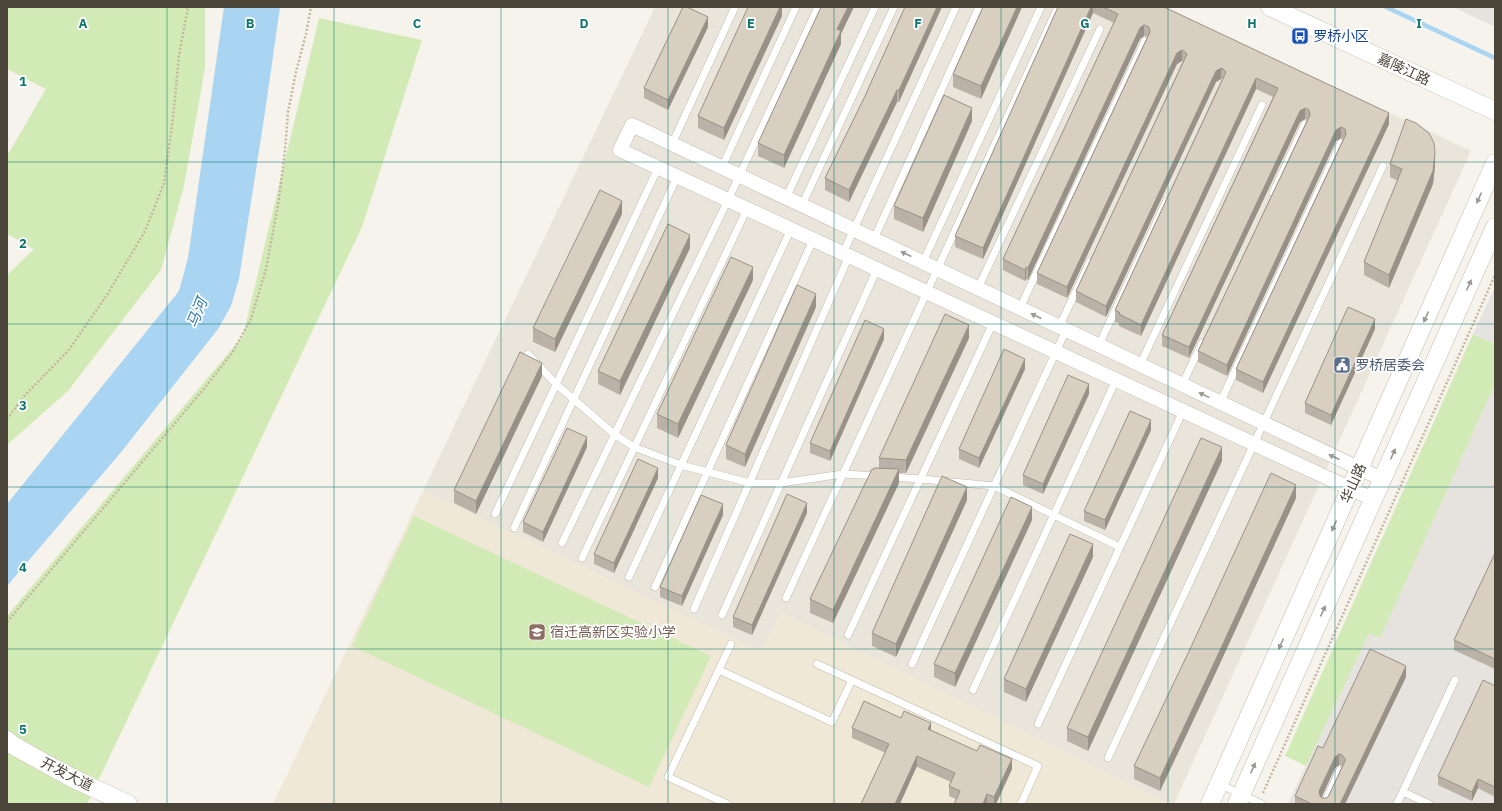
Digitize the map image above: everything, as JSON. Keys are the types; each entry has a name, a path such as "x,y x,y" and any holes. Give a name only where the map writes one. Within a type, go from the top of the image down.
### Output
{"street":[{"name":"嘉陵江路","path":"1270,7 1495,111"},
{"path":"1373,499 620,150 632,125 1382,479"},
{"name":"华山路","path":"1210,804 1495,163"},
{"name":"华山路","path":"1239,799 1495,227"},
{"name":"开发大道","path":"7,740 14,746 72,778 128,804"}],"lane":[{"path":"672,144 735,7"},
{"path":"722,167 796,7"},
{"path":"562,543 728,200 818,7"},
{"path":"786,198 875,7"},
{"path":"802,205 894,7"},
{"path":"694,609 750,483 846,255 854,230 956,7"},
{"path":"874,239 979,7"},
{"path":"923,262 1041,7"},
{"path":"786,598 1058,7"},
{"path":"978,288 1100,29"},
{"path":"1020,308 1145,41"},
{"path":"1140,365 1262,105"},
{"path":"1269,201 1305,124"},
{"path":"1220,402 1341,143"},
{"path":"1108,758 1383,166"},
{"path":"495,514 658,168"},
{"path":"514,528 677,177"},
{"path":"1099,345 1168,197"},
{"path":"582,558 747,209"},
{"path":"629,577 791,229"},
{"path":"655,587 813,240"},
{"path":"912,664 1056,352 1063,328 1092,256"},
{"path":"722,614 877,269"},
{"path":"848,635 993,323"},
{"path":"1182,385 1206,335"},
{"path":"528,354 556,384 614,434 634,447 681,465 750,483 781,483 843,474 994,486 1120,547"},
{"path":"973,690 1116,380"},
{"path":"1038,724 1183,411"},
{"path":"727,804 668,777 731,644"},
{"path":"817,664 1038,766 1021,804"},
{"path":"719,670 832,722 852,680"},
{"path":"1397,804 1455,680"},
{"path":"1324,804 1340,770"},
{"path":"1219,784 1239,799 1260,803"},
{"path":"1403,792 1429,804"}],"path":[{"path":"7,419 25,395 68,351 107,295 146,231 164,183 173,118 179,55 188,7"},
{"path":"7,622 203,390 232,353 251,319 266,269 279,197 288,112 311,7"},
{"path":"1260,803 1495,275"}],"shaded area":[{"name":"罗桥小区","path":"655,7 1162,7 1471,151 1174,804 1168,804 781,612 761,652 423,491"},
{"path":"1453,7 1495,7 1495,27"},
{"path":"1495,287 1495,344 1473,334"},
{"path":"1495,384 1495,804 1288,804 1369,632 1380,637"},
{"name":"宿迁高新区实验小学","path":"423,491 761,652 781,612 1168,804 273,804"}],"green space":[{"path":"7,7 205,7 205,68 184,186 161,270 68,391 7,445 7,275 34,249 7,234 7,156 46,89 7,69"},
{"path":"319,18 422,40 362,227 87,804 7,804 7,616 243,336"},
{"path":"1473,334 1495,344 1495,384 1380,638 1369,633 1306,766 1285,756"},
{"path":"414,516 711,656 649,787 352,646"}],"water":[{"name":"马河","path":"224,7 280,7 239,279 231,306 218,329 122,451 7,586 7,504 179,291 188,258"}],"building":[{"path":"683,7 687,7 708,17 668,100 644,88"},
{"path":"748,7 780,7 724,128 698,116"},
{"path":"821,7 848,7 837,29 841,31 784,155 758,143"},
{"path":"905,7 937,7 899,90 897,90 849,190 825,178 865,96"},
{"path":"983,7 1017,7 981,86 953,74"},
{"path":"1058,7 1091,7 983,248 955,236"},
{"path":"1103,7 1164,7 1389,113 1263,382 1236,369 1346,134 1345,129 1341,127 1336,130 1227,365 1198,351 1310,115 1309,110 1305,108 1300,111 1189,347 1162,335 1278,88 1256,78 1141,325 1119,314 1120,313 1115,310 1226,72 1221,68 1216,71 1106,306 1076,291 1187,54 1182,50 1177,53 1067,287 1037,273 1150,32 1149,27 1144,25 1140,28 1028,268 1026,267 1025,270 1003,259 1118,14"},
{"path":"944,95 972,108 923,218 894,206"},
{"path":"1406,119 1416,123 1429,133 1434,143 1435,153 1433,171 1389,275 1364,262 1402,169 1390,164"},
{"path":"600,190 622,201 555,339 533,328"},
{"path":"668,224 690,235 620,381 598,371"},
{"path":"731,257 753,267 678,424 657,414"},
{"path":"797,285 816,294 745,454 726,445"},
{"path":"1348,307 1375,319 1331,415 1305,403"},
{"path":"945,314 969,325 906,460 879,458"},
{"path":"865,320 884,329 830,451 810,443"},
{"path":"1004,349 1025,359 979,458 959,449"},
{"path":"520,352 542,363 476,501 454,490"},
{"path":"1068,375 1089,384 1043,484 1023,475"},
{"path":"1130,411 1151,420 1105,520 1084,511"},
{"path":"567,428 587,437 543,532 523,522"},
{"path":"1201,438 1222,447 1088,737 1067,728"},
{"path":"638,459 658,468 614,563 594,554"},
{"path":"874,468 899,469 833,610 810,599 872,469 873,470"},
{"path":"1271,473 1296,485 1160,778 1134,766 1191,647"},
{"path":"942,476 967,487 896,644 872,633"},
{"path":"787,494 807,503 752,625 733,617"},
{"path":"701,495 723,504 682,596 660,587"},
{"path":"1011,497 1032,507 955,673 934,664"},
{"path":"1070,534 1093,544 1026,689 1004,679"},
{"path":"1495,553 1495,659 1454,640"},
{"path":"1370,649 1406,666 1340,804 1312,804 1295,796 1318,746 1323,748","holes":["1339,754 1342,755 1345,761 1329,795 1327,798 1322,798 1319,791 1335,757"]},
{"path":"1483,680 1495,686 1495,787 1478,779 1472,792 1438,776"},
{"path":"864,701 901,718 904,711 931,723 928,729 977,751 980,745 1012,759 994,797 987,794 983,804 954,804 960,791 949,786 955,773 917,756 895,804 861,804 889,744 852,728"}],"waterway":[{"path":"1386,7 1495,58"}],"place":[{"name":"罗桥小区","path":"1300,36"},
{"name":"罗桥居委会","path":"1342,365"},
{"name":"宿迁高新区实验小学","path":"537,632"}]}
